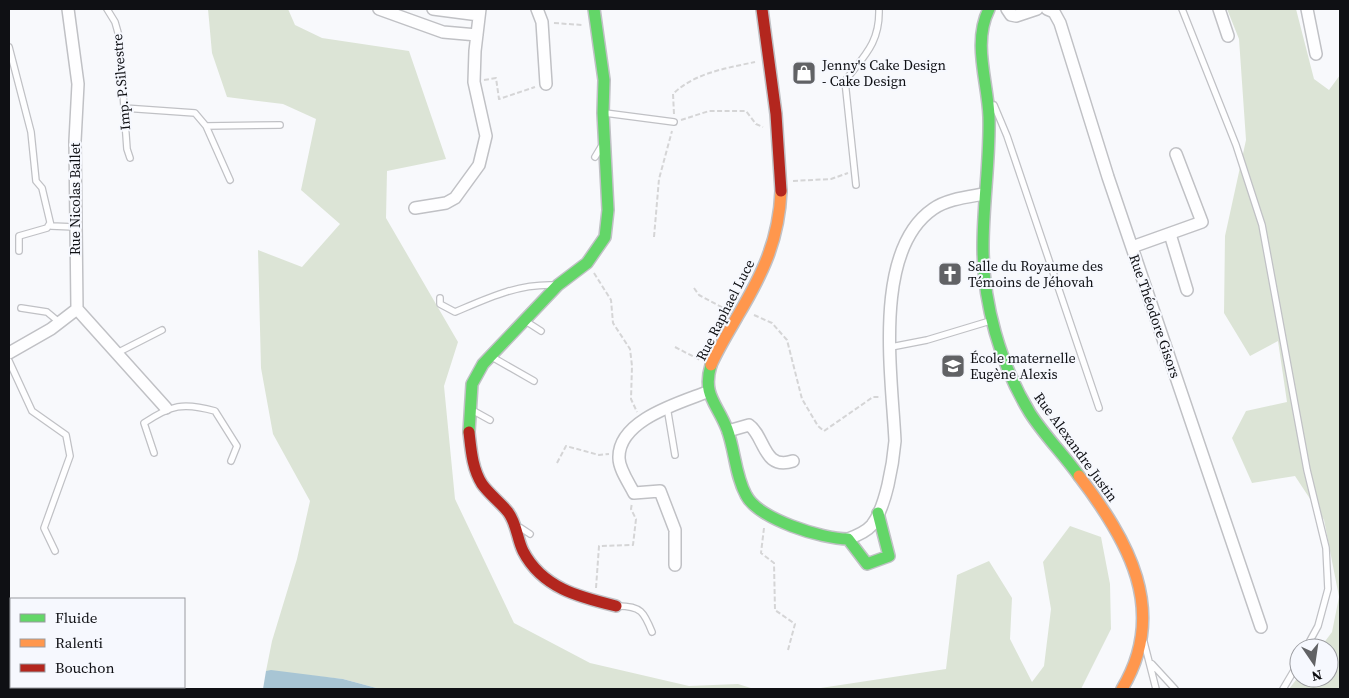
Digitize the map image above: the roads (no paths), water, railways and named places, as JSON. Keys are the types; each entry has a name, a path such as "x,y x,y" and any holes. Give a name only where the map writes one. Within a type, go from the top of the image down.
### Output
{"street":[{"name":"Rue Nicolas Ballet","path":"68,9 78,84 75,141 76,309"},
{"path":"379,9 443,32 477,35"},
{"path":"415,208 446,203 456,198 479,165 486,136 474,82 480,12 433,9"},
{"path":"537,9 542,22 546,84"},
{"path":"594,9 604,80 602,113 605,141 607,229 602,244 587,263 558,285 490,356 476,374 472,384 468,408 469,443 474,467 482,484 515,524 523,550 535,569 549,583 596,602 616,606"},
{"name":"Rue Raphael Luce","path":"707,392 711,366 739,312 762,274 779,221 778,134 762,9"},
{"name":"Rue Alexandre Justin","path":"989,9 984,15 980,32 990,150 984,194 984,275 992,320 1012,381 1031,414 1115,526 1136,574 1144,614 1142,638 1127,682 1122,689"},
{"path":"1006,9 1011,15 1016,16 1037,9"},
{"name":"Rue Théodore Gisors","path":"1046,9 1054,12 1060,24 1132,247 1261,627"},
{"path":"1219,9 1228,36"},
{"path":"1307,9 1316,54"},
{"path":"1132,247 1202,222 1176,154"},
{"path":"675,565 675,530 660,491 634,493 620,464 619,452 632,430 642,421 667,408 707,392 728,431 736,470 744,493 756,509 777,522 831,537 848,539 871,526 878,513 893,457 890,304 896,266 910,232 918,221 934,208 948,202 984,194"},
{"path":"1170,234 1187,290"},
{"path":"9,353 59,322 76,309 166,408"},
{"path":"728,431 745,424 749,425 755,430 764,450 770,456 782,463 793,461"},
{"path":"848,539 867,564 889,556 878,513"}],"lane":[{"name":"Imp. P.Silvestre","path":"107,9 116,22 119,36 130,158"},
{"path":"856,185 844,81 874,44 880,20 879,9"},
{"path":"1182,9 1236,145 1262,224 1307,470 1326,548 1328,589 1318,626 1311,638"},
{"path":"9,47 31,132 36,181 42,188 50,223 53,227 75,227"},
{"path":"986,87 1007,136 1099,408"},
{"path":"124,108 194,113 206,126 230,180"},
{"path":"602,113 674,122"},
{"path":"206,126 280,125"},
{"path":"595,157 605,141"},
{"path":"19,251 19,236 47,228 50,223"},
{"path":"440,298 440,304 455,312 502,292 534,284 558,285"},
{"path":"21,308 50,314 59,322"},
{"path":"891,347 927,340 992,320"},
{"path":"525,321 541,331"},
{"path":"117,354 162,330"},
{"path":"490,356 534,382"},
{"path":"9,361 32,411 66,435 69,445 70,456 44,528 55,552"},
{"path":"154,453 144,423 166,408 195,405 215,411 236,446 231,461"},
{"path":"468,408 490,420"},
{"path":"667,408 675,455"},
{"path":"515,524 530,534"},
{"path":"616,606 634,606 645,614 652,632"},
{"path":"1142,638 1151,662 1156,689"},
{"path":"1151,662 1175,689"}],"water":[{"path":"271,670 343,679 380,689 263,689 266,671"}],"place":[{"name":"Jenny's Cake Design - Cake Design","path":"804,73"},
{"name":"Salle du Royaume des Témoins de Jéhovah","path":"950,274"},
{"name":"École maternelle Eugène Alexis","path":"953,366"}]}
